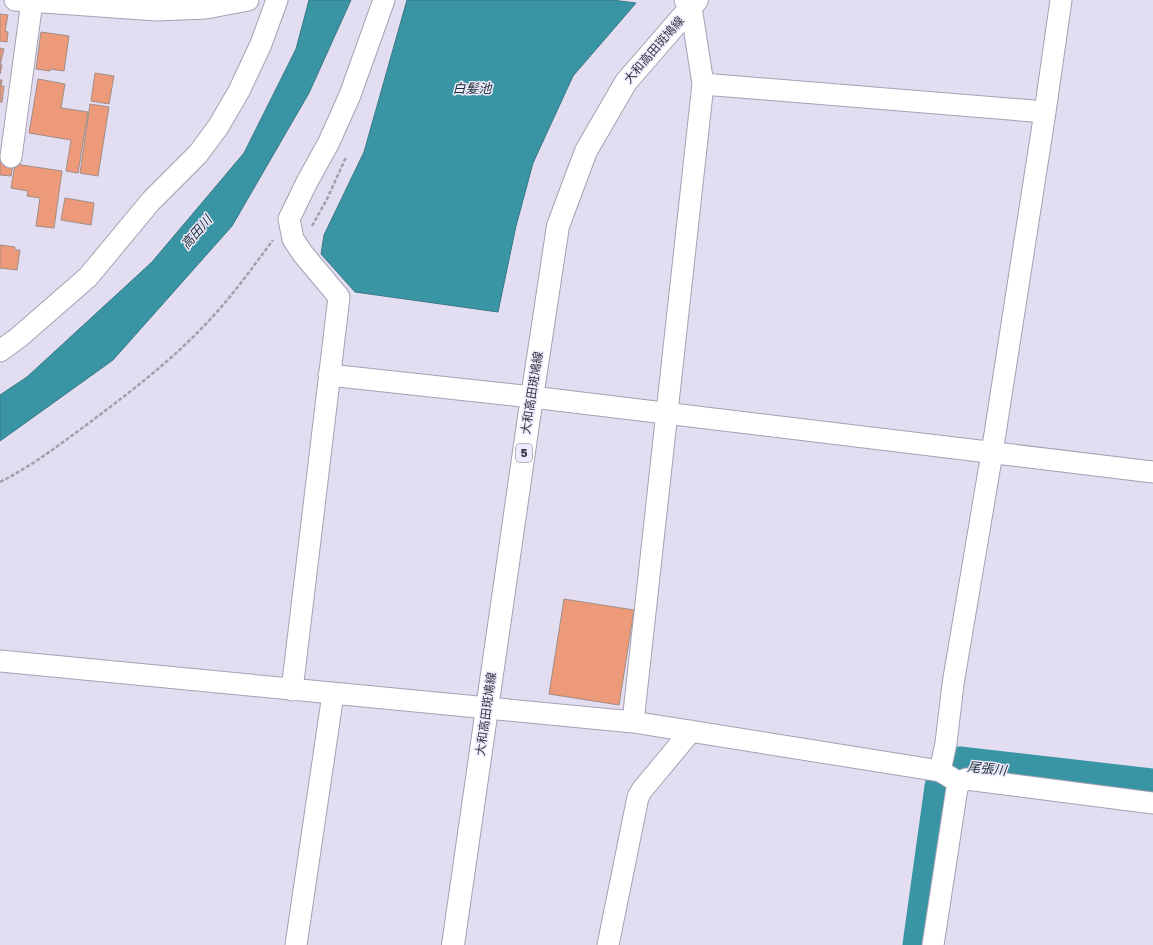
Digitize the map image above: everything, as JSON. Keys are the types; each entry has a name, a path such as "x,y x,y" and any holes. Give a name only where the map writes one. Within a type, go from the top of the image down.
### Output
{"main road":[{"name":"大和高田斑鳩線","path":"453,945 558,226 586,151 626,82 691,2"}],"street":[{"path":"12,157 36,1 156,10 206,8 248,0"},
{"path":"0,352 88,277 151,201 198,154 218,127 239,91 261,44 277,0"},
{"path":"292,690 339,297 293,239 288,219 329,142 350,95 384,0"},
{"path":"933,945 957,788 951,778 946,743 953,684 992,454 1061,0"},
{"path":"633,722 703,84 691,2"},
{"path":"703,84 1045,112"},
{"path":"329,375 532,397 992,454 1153,472"},
{"path":"0,661 633,722 951,778 1153,803"},
{"path":"296,945 333,694"},
{"path":"608,945 638,797 642,790 690,732"}],"path":[{"path":"0,482 37,461 128,394 200,331 227,302 288,219"}],"water":[{"name":"高田川","path":"309,0 351,0 309,93 232,226 113,360 0,441 0,395 27,377 152,262 244,153 296,49"},
{"name":"白髪池","path":"407,0 612,0 636,3 573,76 533,163 516,226 498,312 355,292 321,254 324,235 364,152"}],"building":[{"path":"0,14 8,15 5,31 8,32 7,42 0,41"},
{"path":"41,32 69,36 64,71 36,69"},
{"path":"0,48 4,49 0,65"},
{"path":"95,73 114,76 109,104 91,101"},
{"path":"38,79 65,84 61,108 88,112 78,173 66,171 71,140 29,133"},
{"path":"0,80 2,80 1,86 4,86 2,102 0,102"},
{"path":"90,104 109,107 98,176 80,173"},
{"path":"0,161 13,164 11,176 0,175"},
{"path":"15,164 62,171 54,228 36,226 40,198 27,196 28,191 11,188"},
{"path":"65,198 94,203 91,225 61,220"},
{"path":"0,245 15,247 15,250 20,250 17,270 0,268"},
{"path":"564,599 634,610 619,705 549,694"}],"waterway":[{"name":"尾張川","path":"921,945 943,787 959,765 1153,787"}]}
